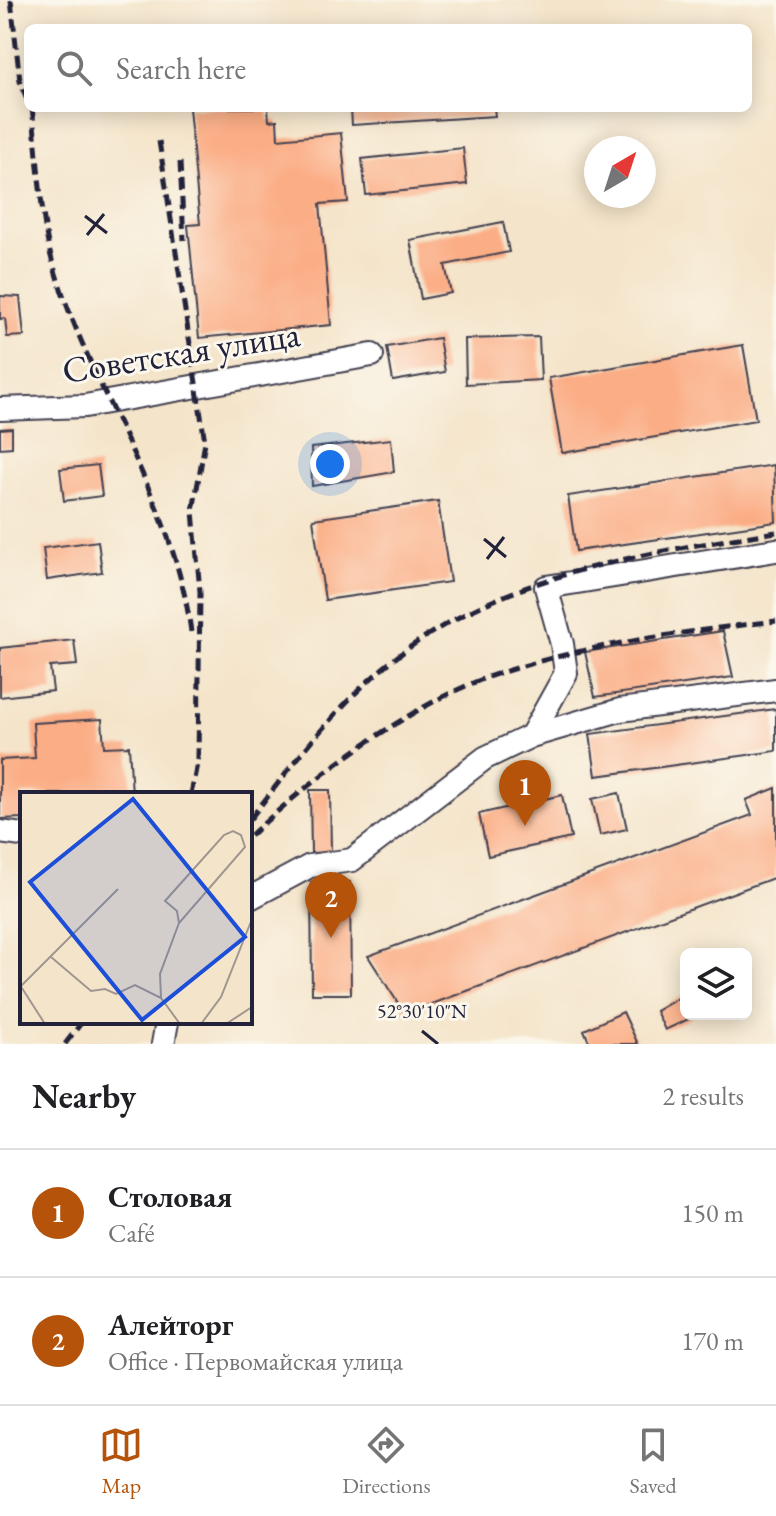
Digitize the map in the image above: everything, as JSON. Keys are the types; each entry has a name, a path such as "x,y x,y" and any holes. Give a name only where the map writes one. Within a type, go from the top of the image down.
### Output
{"street":[{"name":"Советская улица","path":"0,409 85,406 372,355"},
{"path":"531,736 566,673 562,644 546,587 776,550"},
{"path":"252,897 310,866 352,860 485,758 531,736 620,710 776,690"},
{"path":"0,832 20,835"},
{"path":"163,1044 167,1024"}],"building":[{"path":"189,112 268,112 269,121 277,120 278,139 341,133 348,202 320,204 331,325 199,338 188,225 200,224"},
{"path":"351,112 494,112 495,116 352,125"},
{"path":"463,148 467,184 366,195 362,159"},
{"path":"503,222 509,252 445,265 451,293 421,299 410,240"},
{"path":"0,296 20,297 24,336 7,337 5,318 0,319"},
{"path":"539,337 541,380 466,384 465,339"},
{"path":"439,338 445,372 393,381 387,347"},
{"path":"743,345 756,420 562,453 549,378"},
{"path":"12,428 12,447 0,448 0,429"},
{"path":"391,439 394,472 312,486 311,448"},
{"path":"98,465 102,496 64,501 60,469"},
{"path":"774,465 776,522 576,551 568,496"},
{"path":"438,501 450,582 325,600 313,519"},
{"path":"98,541 102,572 47,580 43,548"},
{"path":"723,631 733,677 595,697 585,652"},
{"path":"74,640 77,665 50,667 53,691 0,697 0,648"},
{"path":"776,709 776,751 596,776 590,734"},
{"path":"102,719 104,747 129,746 132,792 20,792 20,818 0,819 0,760 35,758 33,723"},
{"path":"776,788 776,877 405,1014 368,956 752,815 746,800"},
{"path":"310,790 330,790 331,852 311,853"},
{"path":"619,793 627,829 600,835 592,799"},
{"path":"562,795 571,838 488,856 479,814"},
{"path":"311,882 350,882 351,994 312,994"},
{"path":"680,997 680,1020 687,1020 665,1030 656,1011"},
{"path":"623,1012 638,1044 590,1044 584,1030"}],"railway":[{"path":"11,0 20,81 24,92"},
{"path":"32,112 42,205 52,260 87,353 167,535 182,583 191,632"},
{"path":"159,141 205,442 193,511 200,592 198,759 191,792"},
{"path":"180,162 184,240"},
{"path":"252,816 313,740 364,685 426,636 472,611 569,573 672,549 776,532"},
{"path":"252,834 304,789 368,742 401,720 468,685 568,654 672,635 776,621"},
{"path":"65,1044 80,1024"}],"place":[{"name":"Столовая","path":"525,826"},
{"name":"Алейторг","path":"331,938"}]}
